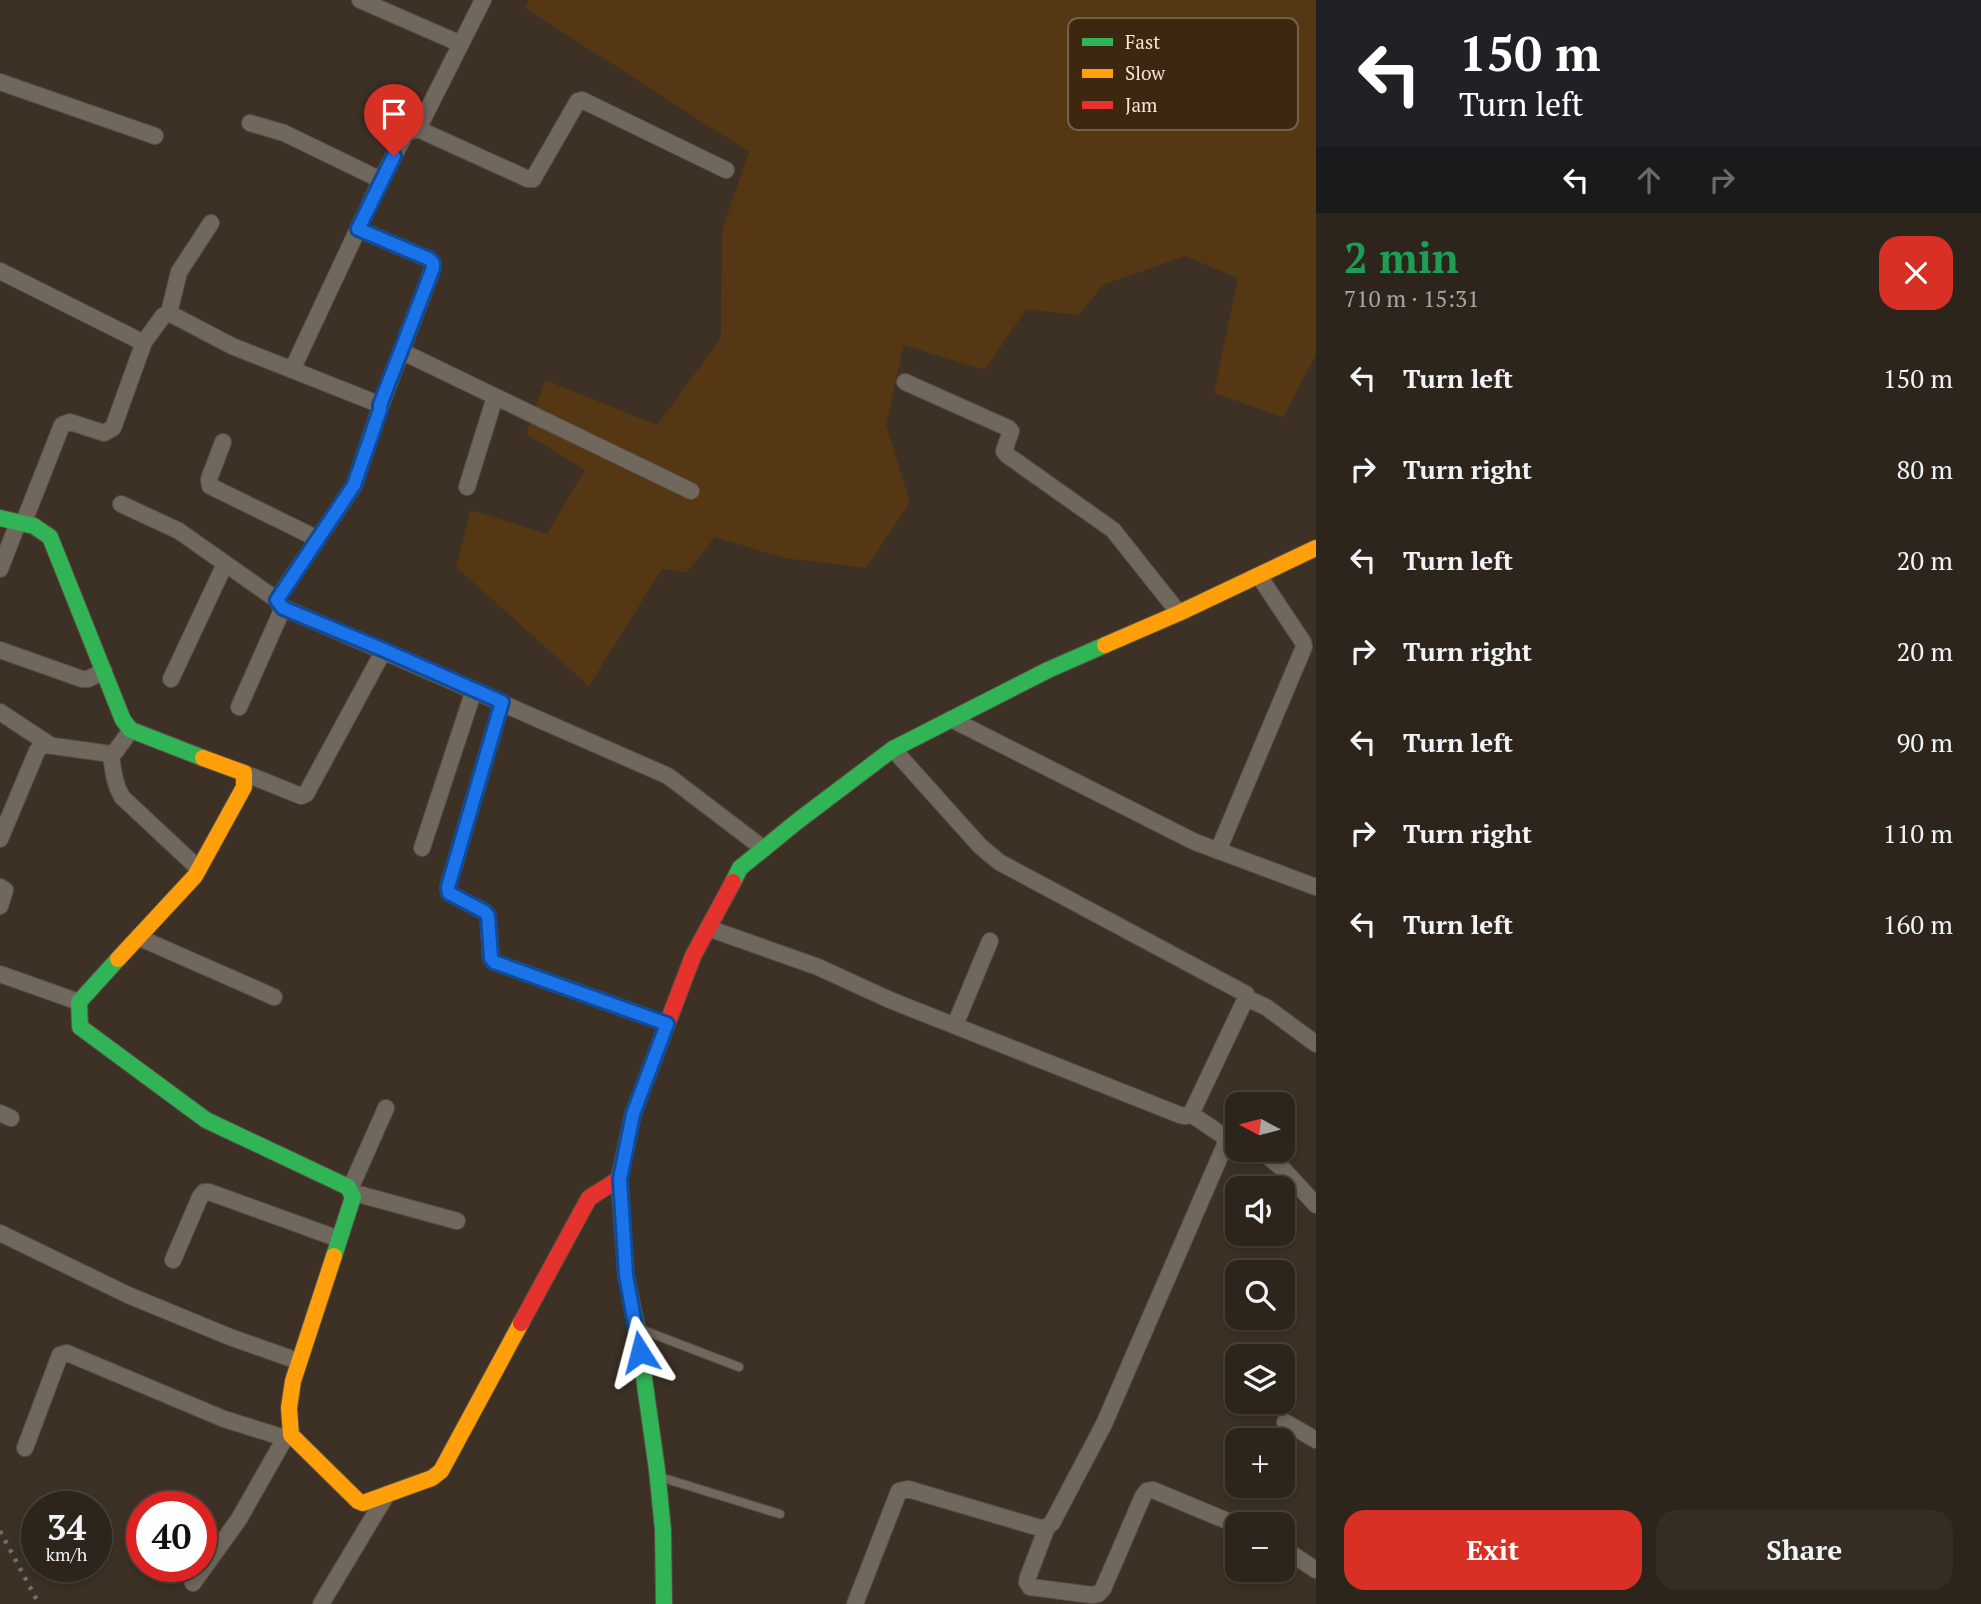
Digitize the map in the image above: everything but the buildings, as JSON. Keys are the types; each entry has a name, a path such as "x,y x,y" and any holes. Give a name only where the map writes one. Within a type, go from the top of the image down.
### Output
{"street":[{"path":"360,0 461,44"},
{"path":"418,129 483,0"},
{"path":"0,82 155,136"},
{"path":"292,370 381,180 406,133 418,129 533,179 578,102 582,100 726,170"},
{"path":"250,122 284,133 381,180"},
{"path":"0,569 62,425 70,422 104,433 113,428 144,342 163,316 169,313 179,272 211,223"},
{"path":"239,707 280,604 354,485 380,405 433,268 429,259 358,229"},
{"path":"0,271 144,342"},
{"path":"169,313 232,346 380,405"},
{"path":"401,351 691,491"},
{"path":"905,382 1008,428 1011,431 1010,437 1004,451 1113,530 1179,613"},
{"path":"467,487 495,397"},
{"path":"223,442 209,479 210,486 318,539"},
{"path":"121,504 179,531 280,604 668,776 764,849"},
{"path":"0,518 39,528 50,537 123,720 131,730 301,796 306,794 384,650"},
{"path":"664,1604 663,1530 637,1328 626,1275 620,1179 633,1114 693,956 740,868 893,749 1048,670 1179,613 1316,548"},
{"path":"171,679 225,564"},
{"path":"1219,851 1304,647 1259,576"},
{"path":"0,650 82,679 104,671"},
{"path":"422,848 474,690"},
{"path":"502,702 448,887 449,893 488,916 491,958 494,962 667,1024"},
{"path":"0,712 50,746"},
{"path":"951,719 1195,842 1316,887"},
{"path":"0,839 37,751 42,746 111,754 131,730"},
{"path":"708,928 818,967 890,1000 1180,1115 1191,1114 1246,994 999,862 980,846 893,749"},
{"path":"111,754 116,787 122,797 199,869"},
{"path":"244,773 244,788 195,876 79,1002 80,1027 206,1120 351,1191 457,1221"},
{"path":"0,887 5,890 5,894 0,906"},
{"path":"140,938 274,997"},
{"path":"955,1026 990,941"},
{"path":"0,975 79,1002"},
{"path":"1246,998 1266,1007 1316,1044"},
{"path":"193,1583 239,1519 288,1436 290,1395 298,1361 353,1197 351,1191 386,1108"},
{"path":"1191,1114 1225,1138"},
{"path":"855,1604 899,1491 903,1489 1040,1528 1052,1523 1104,1424 1225,1156"},
{"path":"1275,1162 1316,1205"},
{"path":"25,1448 60,1355 67,1353 224,1419 288,1436 363,1503 432,1478 441,1471 589,1198 620,1179"},
{"path":"173,1260 204,1192 339,1239"},
{"path":"0,1233 128,1295 230,1337 298,1361"},
{"path":"1285,1422 1316,1440"},
{"path":"1047,1527 1028,1577 1030,1587 1092,1595 1103,1589 1147,1491 1153,1490 1225,1520"},
{"path":"321,1604 387,1494"},
{"path":"1295,1556 1316,1570"}],"lane":[{"path":"637,1328 738,1367"},
{"path":"657,1476 780,1514"}],"shaded area":[{"path":"529,0 1316,0 1316,355 1283,417 1214,393 1238,278 1185,256 1103,285 1079,315 1026,309 985,370 904,345 886,425 910,502 866,568 784,558 715,537 687,572 662,569 589,686 456,567 471,510 547,534 585,470 526,434 545,380 657,425 721,338 722,230 749,152 525,8"}],"railway":[{"path":"0,1531 39,1604"}],"traffic: fast":[{"path":"0,518 34,526 50,537 123,720 131,730 203,758"},
{"path":"733,882 740,868 893,749 1048,670 1105,645"},
{"path":"118,959 79,1002 80,1027 206,1120 348,1187 353,1197 334,1256"},
{"path":"638,1101 619,1179 626,1275 637,1328 657,1470 663,1530 664,1604"}],"traffic: slow":[{"path":"1105,645 1316,548"},
{"path":"118,959 195,876 244,787 244,773 203,758"},
{"path":"334,1256 293,1381 289,1408 291,1435 363,1503 432,1478 441,1471 521,1323"}],"traffic: jam":[{"path":"638,1101 693,956 733,882"},
{"path":"521,1323 589,1198 619,1179"}],"route":[{"path":"394,156 358,229 429,259 433,268 380,405 354,485 277,600 283,608 502,702 448,887 449,893 488,916 491,958 494,962 667,1024 633,1114 620,1179 626,1275 640,1352"}]}
